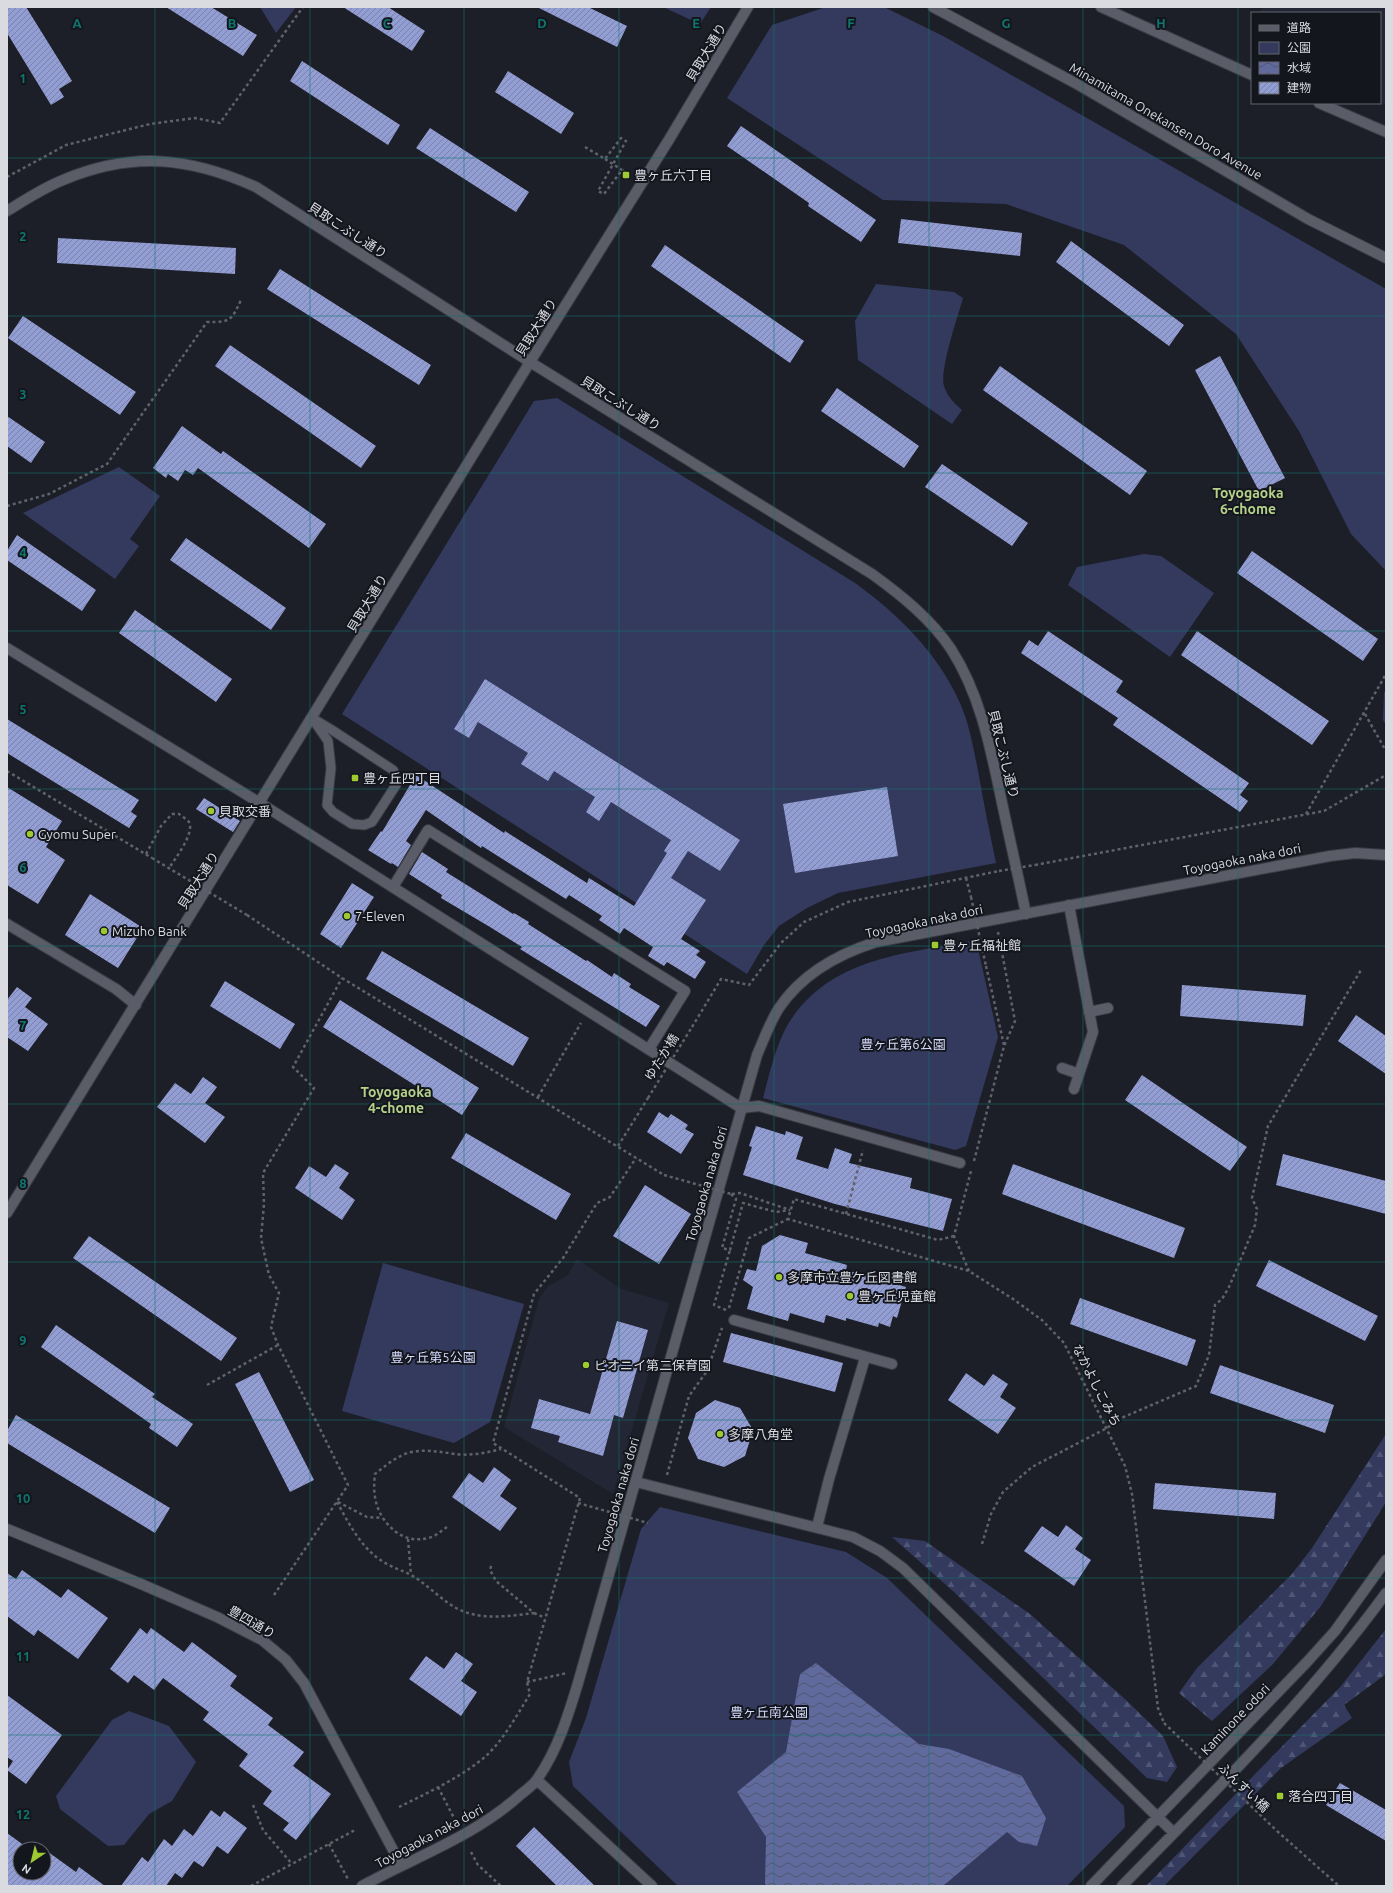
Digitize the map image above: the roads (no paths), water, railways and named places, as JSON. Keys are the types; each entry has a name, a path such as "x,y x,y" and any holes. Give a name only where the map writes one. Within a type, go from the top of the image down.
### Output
{"street":[{"name":"貝取大通り","path":"7,1213 530,362 670,138 748,7"},
{"name":"Minamitama Onekansen Doro Avenue","path":"933,7 1084,87 1308,219 1386,258"},
{"path":"1101,7 1251,75"},
{"path":"1321,104 1386,132"},
{"name":"貝取こぶし通り","path":"7,211 42,190 63,180 95,168 124,162 158,161 195,165 226,174 256,187 530,362 872,574 910,604 928,622 950,649 979,708 989,740 1026,914"},
{"path":"7,648 260,803 741,1108 759,1106 960,1163"},
{"path":"393,887 428,830 685,991 649,1049"},
{"name":"Toyogaoka naka dori","path":"362,1886 496,1816 537,1780 553,1752 567,1718 636,1482 757,1055 768,1029 780,1007 800,984 822,967 853,949 876,942 1330,856 1355,854 1386,855"},
{"path":"1069,905 1093,1032 1074,1089"},
{"path":"7,924 116,989 136,1005"},
{"path":"1089,1012 1108,1008"},
{"path":"1062,1068 1079,1074"},
{"path":"734,1320 865,1358 892,1364"},
{"path":"817,1527 828,1479 865,1358"},
{"path":"636,1482 853,1537 880,1550 903,1568 1174,1832"},
{"name":"豊四通り","path":"7,1530 217,1617 262,1640 286,1660 304,1683 401,1865"},
{"name":"Kaminone odori","path":"1091,1886 1159,1817 1312,1656 1344,1618 1386,1560"},
{"path":"1122,1886 1267,1737 1348,1644 1386,1593"},
{"path":"537,1780 652,1886"}],"lane":[{"path":"312,718 393,770 397,777 396,785 372,822 364,825 352,824 333,812 327,805 331,768 328,740 312,718"}],"water":[{"path":"816,1663 919,1744 949,1749 1022,1776 1046,1818 1037,1846 1019,1842 1007,1832 943,1886 768,1886 765,1884 766,1837 737,1792 786,1752 800,1674"}],"place":[{"name":"豊ヶ丘六丁目","path":"626,175"},
{"name":"豊ヶ丘四丁目","path":"355,778"},
{"name":"貝取交番","path":"211,811"},
{"name":"Gyomu Super","path":"30,834"},
{"name":"7-Eleven","path":"347,916"},
{"name":"Mizuho Bank","path":"104,931"},
{"name":"豊ヶ丘福祉館","path":"935,945"},
{"name":"多摩市立豊ケ丘図書館","path":"779,1277"},
{"name":"豊ヶ丘児童館","path":"850,1296"},
{"name":"ピオニイ第二保育園","path":"586,1365"},
{"name":"多摩八角堂","path":"720,1434"},
{"name":"落合四丁目","path":"1280,1796"}],"district":[{"name":"Toyogaoka 6-chome","path":"1248,502"},
{"name":"Toyogaoka 4-chome","path":"396,1100"}],"park label":[{"name":"豊ヶ丘第6公園","path":"903,1044"},
{"name":"豊ヶ丘第5公園","path":"433,1357"},
{"name":"豊ヶ丘南公園","path":"769,1712"}]}
